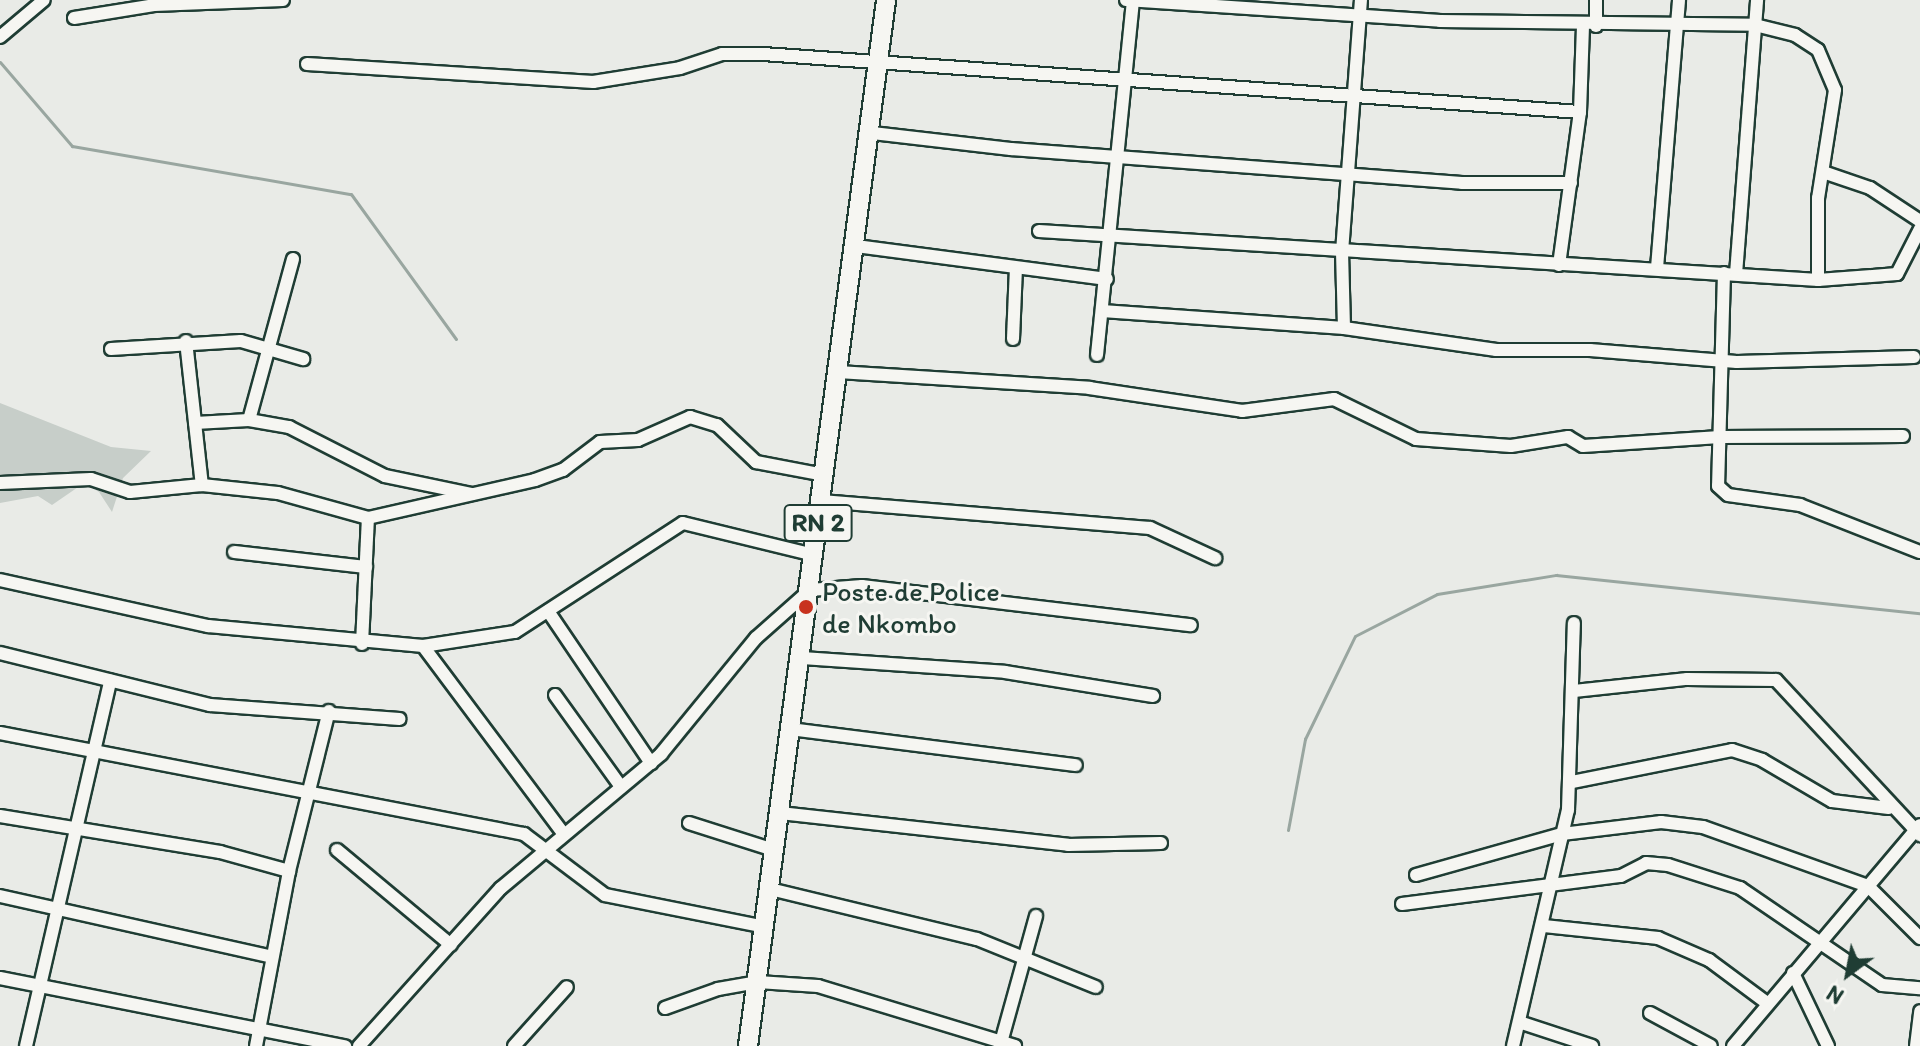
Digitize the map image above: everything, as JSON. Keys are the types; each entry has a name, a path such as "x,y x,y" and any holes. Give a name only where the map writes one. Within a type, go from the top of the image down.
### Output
{"highway":[{"name":"RN 2","path":"748,1046 872,133 886,0"}],"street":[{"path":"0,37 44,0"},
{"path":"74,18 154,5 283,0"},
{"path":"1126,0 1590,26 1677,23 1755,25 1809,42 1830,70 1835,90 1823,172 1818,280"},
{"path":"1097,355 1120,157 1132,0"},
{"path":"1344,328 1342,252 1350,96 1361,0"},
{"path":"1559,265 1596,0"},
{"path":"1657,268 1679,0"},
{"path":"1757,0 1723,361 1718,486 1728,495 1800,505 1920,552"},
{"path":"307,64 593,82 680,68 722,54 881,59 1580,112"},
{"path":"872,133 1120,157 1462,183 1571,183"},
{"path":"1823,172 1870,188 1906,217 1920,221"},
{"path":"1039,231 1818,280 1897,274 1920,229"},
{"path":"856,246 1107,279"},
{"path":"249,420 266,348 293,259"},
{"path":"1013,339 1016,268"},
{"path":"1102,311 1344,328 1496,350 1590,350 1723,361 1914,357"},
{"path":"186,341 202,485"},
{"path":"111,349 186,341 241,341 303,359"},
{"path":"838,372 1089,388 1242,411 1334,399 1422,440 1511,446 1568,437 1583,446 1720,437 1903,436"},
{"path":"0,483 91,479 130,492 202,485 278,493 368,518 550,476 600,442 638,440 690,417 717,425 756,462 824,475"},
{"path":"195,423 249,420 300,430 385,476 475,494"},
{"path":"821,501 1150,528 1215,558"},
{"path":"362,644 368,518"},
{"path":"0,580 208,626 362,644 423,646 501,637 548,611 683,523 814,555"},
{"path":"234,552 366,567"},
{"path":"359,1046 545,848 651,763 756,638 810,590 862,586 1191,625"},
{"path":"548,611 651,763"},
{"path":"1513,1046 1544,926 1572,782 1574,623"},
{"path":"423,646 563,833"},
{"path":"0,653 210,705 329,711 399,719"},
{"path":"802,658 1005,672 1153,696"},
{"path":"1574,691 1687,679 1776,680 1889,808 1918,830 1734,1045"},
{"path":"26,1046 90,750 110,681"},
{"path":"555,695 621,787"},
{"path":"256,1046 289,871 329,711"},
{"path":"790,729 1076,765"},
{"path":"0,733 524,834 545,848 555,861 605,895 765,927"},
{"path":"1572,782 1732,750 1762,760 1832,801 1889,808"},
{"path":"780,813 1068,845 1161,843"},
{"path":"0,816 74,831 220,852 289,871"},
{"path":"1416,875 1562,834 1661,822 1703,827 1868,886 1920,938"},
{"path":"689,823 774,850"},
{"path":"337,850 451,945"},
{"path":"1402,904 1621,876 1646,863 1676,867 1740,888 1882,985 1920,988"},
{"path":"770,889 977,939 1096,987"},
{"path":"0,896 272,957"},
{"path":"1001,1044 1029,959 1036,916"},
{"path":"1544,926 1658,938 1709,960 1767,1003"},
{"path":"1793,973 1828,1046"},
{"path":"0,978 345,1046"},
{"path":"665,1008 718,989 758,982 858,994 1001,1044 1015,1046"},
{"path":"514,1046 567,987"},
{"path":"1916,1046 1920,1011"},
{"path":"1650,1013 1711,1046"},
{"path":"1519,1022 1592,1046"}],"shaded area":[{"path":"0,403 111,447 151,451 123,478 112,512 99,492 84,483 52,505 38,496 0,503"}],"waterway":[{"path":"0,62 72,146 351,194 456,339"},
{"path":"1288,830 1305,739 1355,636 1437,594 1556,575 1920,613"}],"place":[{"name":"Poste de Police de Nkombo","path":"806,607"}]}
